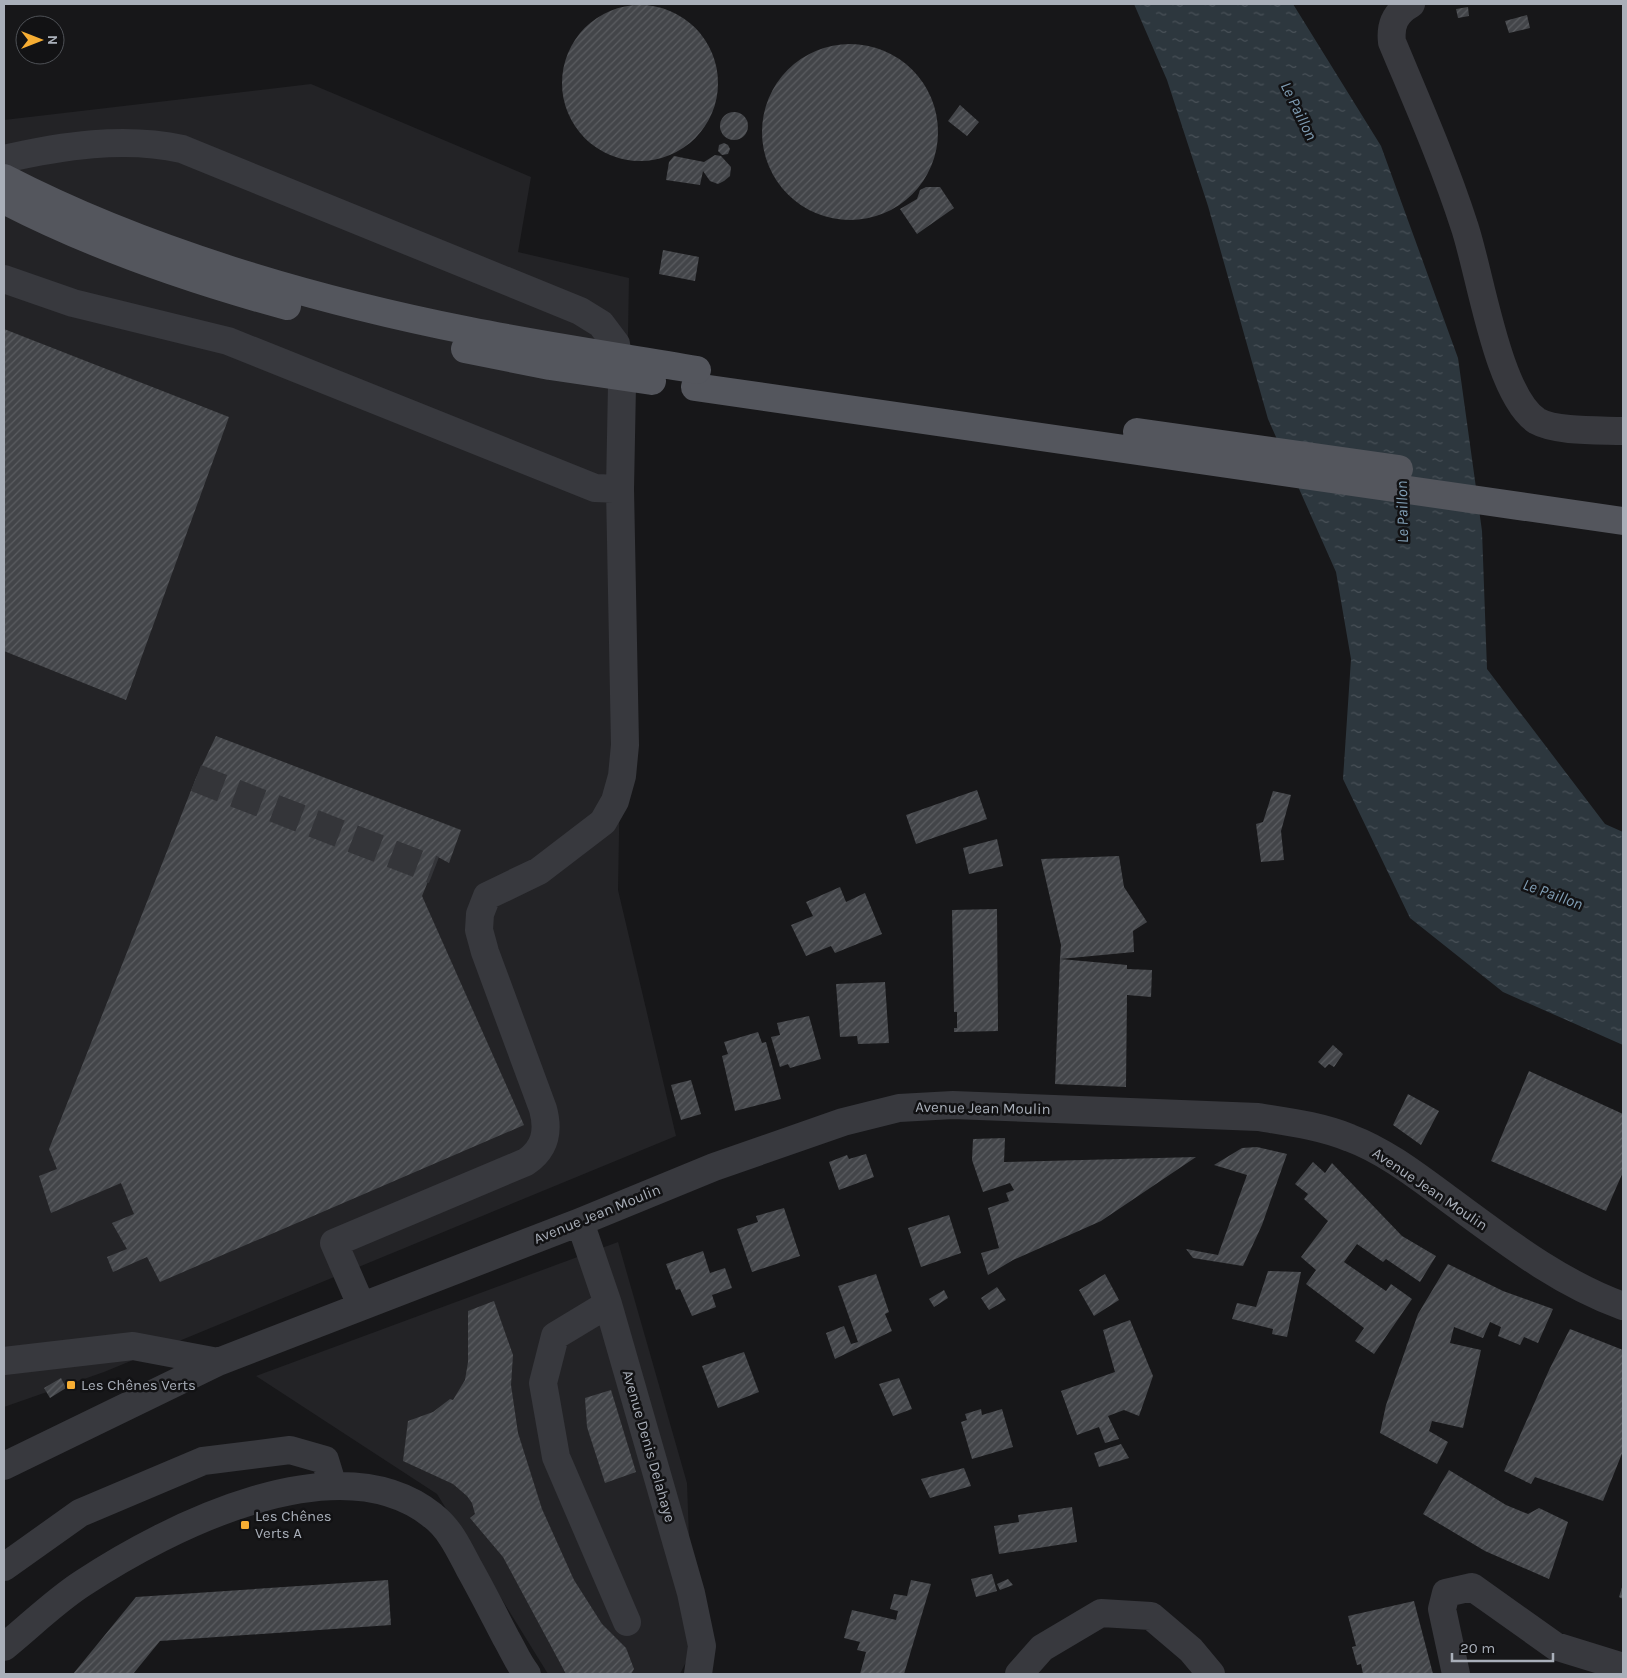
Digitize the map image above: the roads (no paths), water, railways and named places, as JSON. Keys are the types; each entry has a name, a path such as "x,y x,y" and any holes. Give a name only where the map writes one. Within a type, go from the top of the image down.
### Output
{"main road":[{"path":"4,178 127,233 258,279 377,311 696,379"},
{"path":"4,200 112,248 244,294 371,329 550,366 696,379 1611,510"}],"street":[{"path":"1411,4 1397,14 1390,28 1392,42 1464,225 1500,355 1517,400 1537,421 1555,427 1623,431"},
{"path":"4,159 53,150 103,144 142,143 182,149 580,311 601,324 616,344 622,386 620,490 625,745 622,776 615,801 603,822 581,841 539,871 487,896 480,914 479,930 485,952 544,1109 546,1136 540,1149 526,1162 334,1243 361,1306"},
{"path":"4,279 73,303 228,341 595,488 620,490"},
{"name":"Avenue Jean Moulin","path":"4,1466 218,1362 580,1222 714,1167 843,1122 899,1108 953,1105 1258,1117 1304,1124 1351,1138 1393,1161 1536,1263 1601,1298 1623,1306"},
{"name":"Avenue Denis Delahaye","path":"580,1222 608,1304 691,1593 702,1646 698,1674"},
{"path":"608,1304 555,1336 544,1383 556,1457 627,1622"},
{"path":"4,1361 133,1346 218,1362"},
{"path":"4,1567 80,1513 203,1461 290,1450 325,1460 333,1486"},
{"path":"4,1647 82,1584 130,1554 186,1526 227,1509 284,1491 333,1486 359,1487 384,1492 408,1500 434,1516 454,1538 527,1674"},
{"path":"1456,1674 1442,1609 1446,1593 1472,1587 1555,1646 1623,1667"},
{"path":"1019,1674 1042,1648 1101,1613 1151,1616 1192,1650 1211,1674"}],"water":[{"name":"Le Paillon","path":"1134,4 1293,4 1381,146 1458,358 1482,531 1487,669 1605,824 1623,832 1623,1045 1503,992 1410,918 1343,779 1351,659 1336,572 1268,419 1208,206 1167,80"}],"tunnel":[{"path":"196,778 434,870"}],"place":[{"name":"Les Chênes Verts","path":"71,1385"},
{"name":"Les Chênes Verts A","path":"245,1525"}]}
